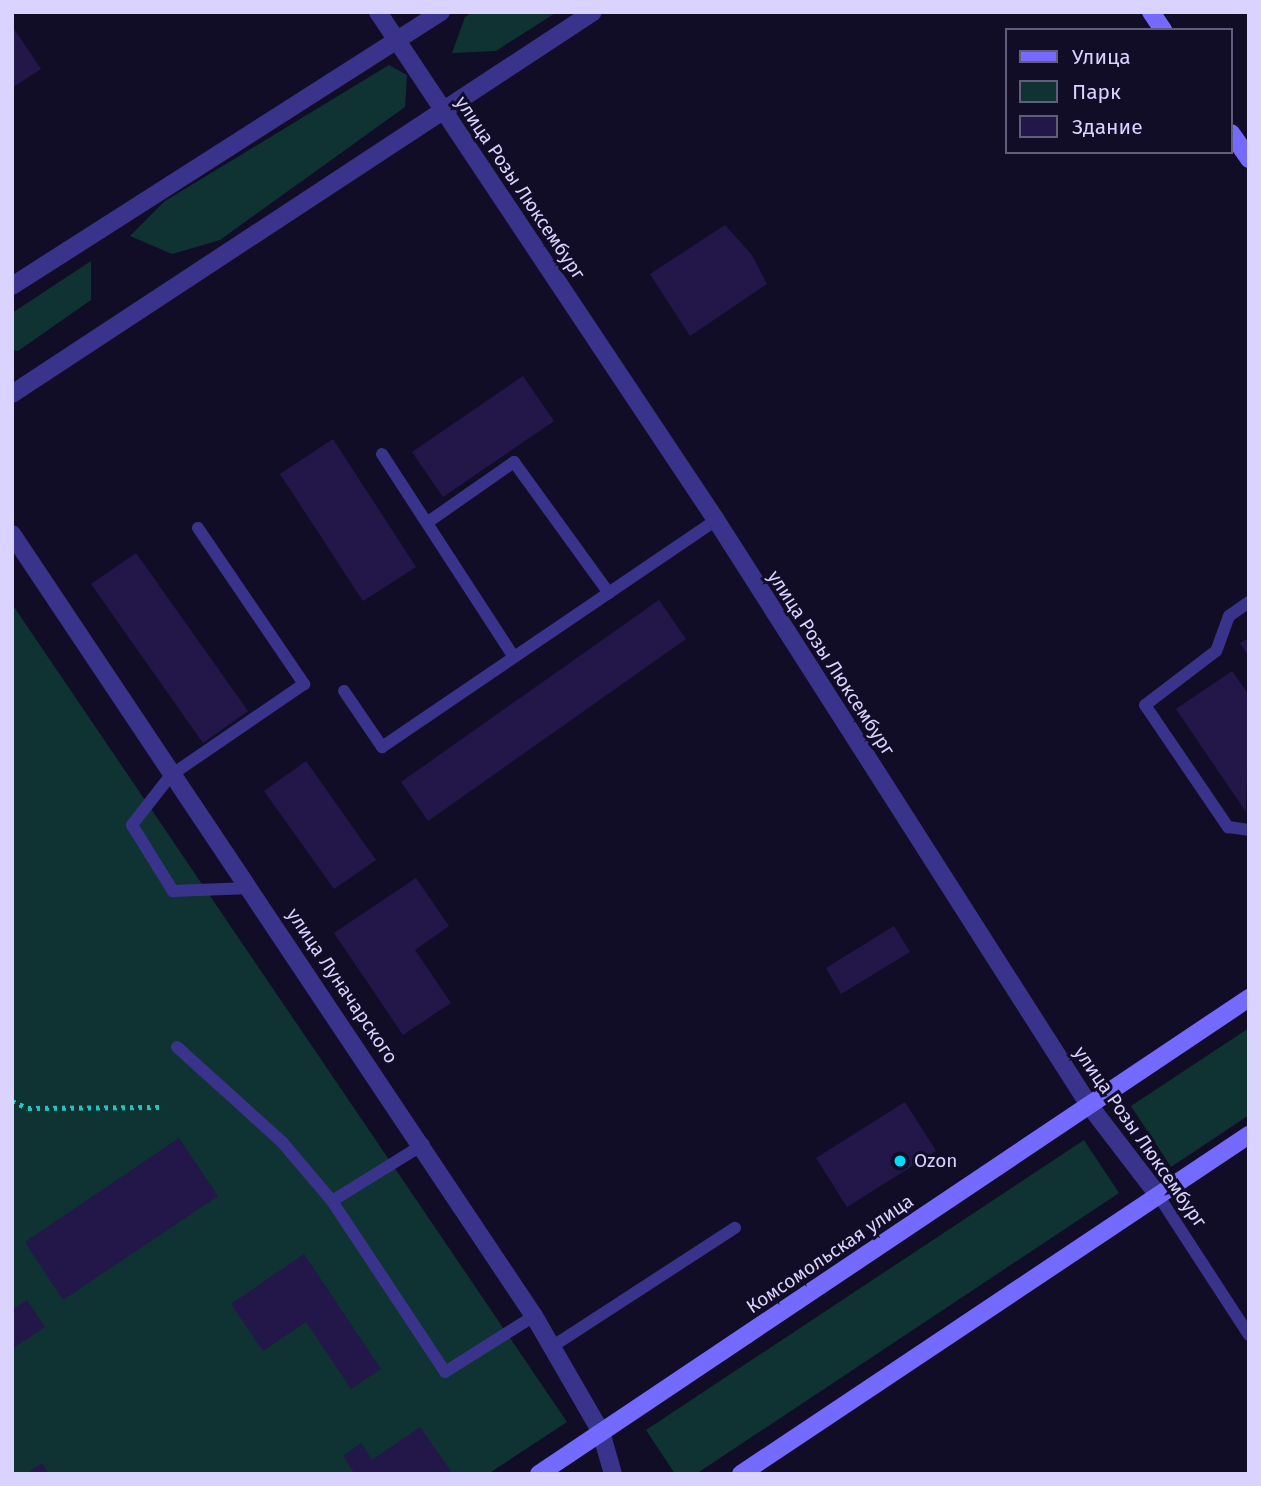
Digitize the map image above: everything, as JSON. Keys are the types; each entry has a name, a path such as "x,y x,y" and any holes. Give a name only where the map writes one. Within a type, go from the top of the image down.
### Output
{"street":[{"name":"улица Розы Люксембург","path":"378,12 716,520 1089,1105 1158,1195"},
{"path":"12,286 441,12"},
{"path":"12,394 593,12"},
{"path":"1151,12 1162,28"},
{"path":"1233,136 1249,159"},
{"name":"улица Луначарского","path":"12,534 171,775 424,1144 534,1316 601,1432 613,1474"},
{"name":"Комсомольская улица","path":"539,1474 1249,999"},
{"path":"741,1474 1249,1135"}],"lane":[{"path":"382,454 514,657"},
{"path":"428,522 514,462 608,593"},
{"path":"344,691 382,747 716,520"},
{"path":"198,528 304,684 171,775 132,825 173,891 250,888"},
{"path":"1249,602 1229,616 1216,651 1145,705 1228,827 1249,830"},
{"path":"177,1046 282,1142 332,1201 446,1372 534,1316"},
{"path":"332,1201 424,1144"},
{"name":"улица Розы Люксембург","path":"1158,1195 1249,1335"},
{"path":"553,1346 735,1228"}],"path":[{"path":"12,1101 28,1108 161,1107"}],"green space":[{"path":"473,12 557,12 496,51 452,53 465,17"},
{"path":"389,65 407,75 405,107 220,240 172,254 130,236 165,201"},
{"path":"91,261 91,300 18,351 12,350 12,313"},
{"path":"12,604 567,1422 488,1474 12,1474"},
{"path":"1249,1028 1249,1115 1171,1167 1131,1106"},
{"path":"1084,1140 1119,1193 696,1474 675,1474 646,1430"}],"building":[{"path":"12,26 41,69 12,88"},
{"path":"725,225 752,255 767,284 690,336 650,274"},
{"path":"523,376 554,421 443,497 412,452"},
{"path":"333,439 416,567 363,601 280,474"},
{"path":"136,553 248,711 203,743 91,584"},
{"path":"659,600 686,639 428,821 401,782"},
{"path":"1249,638 1249,657 1240,643"},
{"path":"1232,671 1249,695 1246,812 1176,709"},
{"path":"306,761 376,860 334,889 264,791"},
{"path":"416,878 449,926 415,950 451,1003 403,1035 334,933"},
{"path":"894,926 910,952 841,994 826,968"},
{"path":"905,1102 936,1151 847,1207 816,1158"},
{"path":"179,1138 218,1196 63,1300 25,1242"},
{"path":"304,1254 381,1369 351,1389 306,1322 263,1351 231,1304"},
{"path":"27,1300 45,1327 12,1349 12,1310"},
{"path":"420,1427 453,1474 355,1474 343,1456 361,1443 372,1460"},
{"path":"42,1463 49,1474 26,1474"}],"place":[{"name":"Ozon","path":"900,1161"}]}
